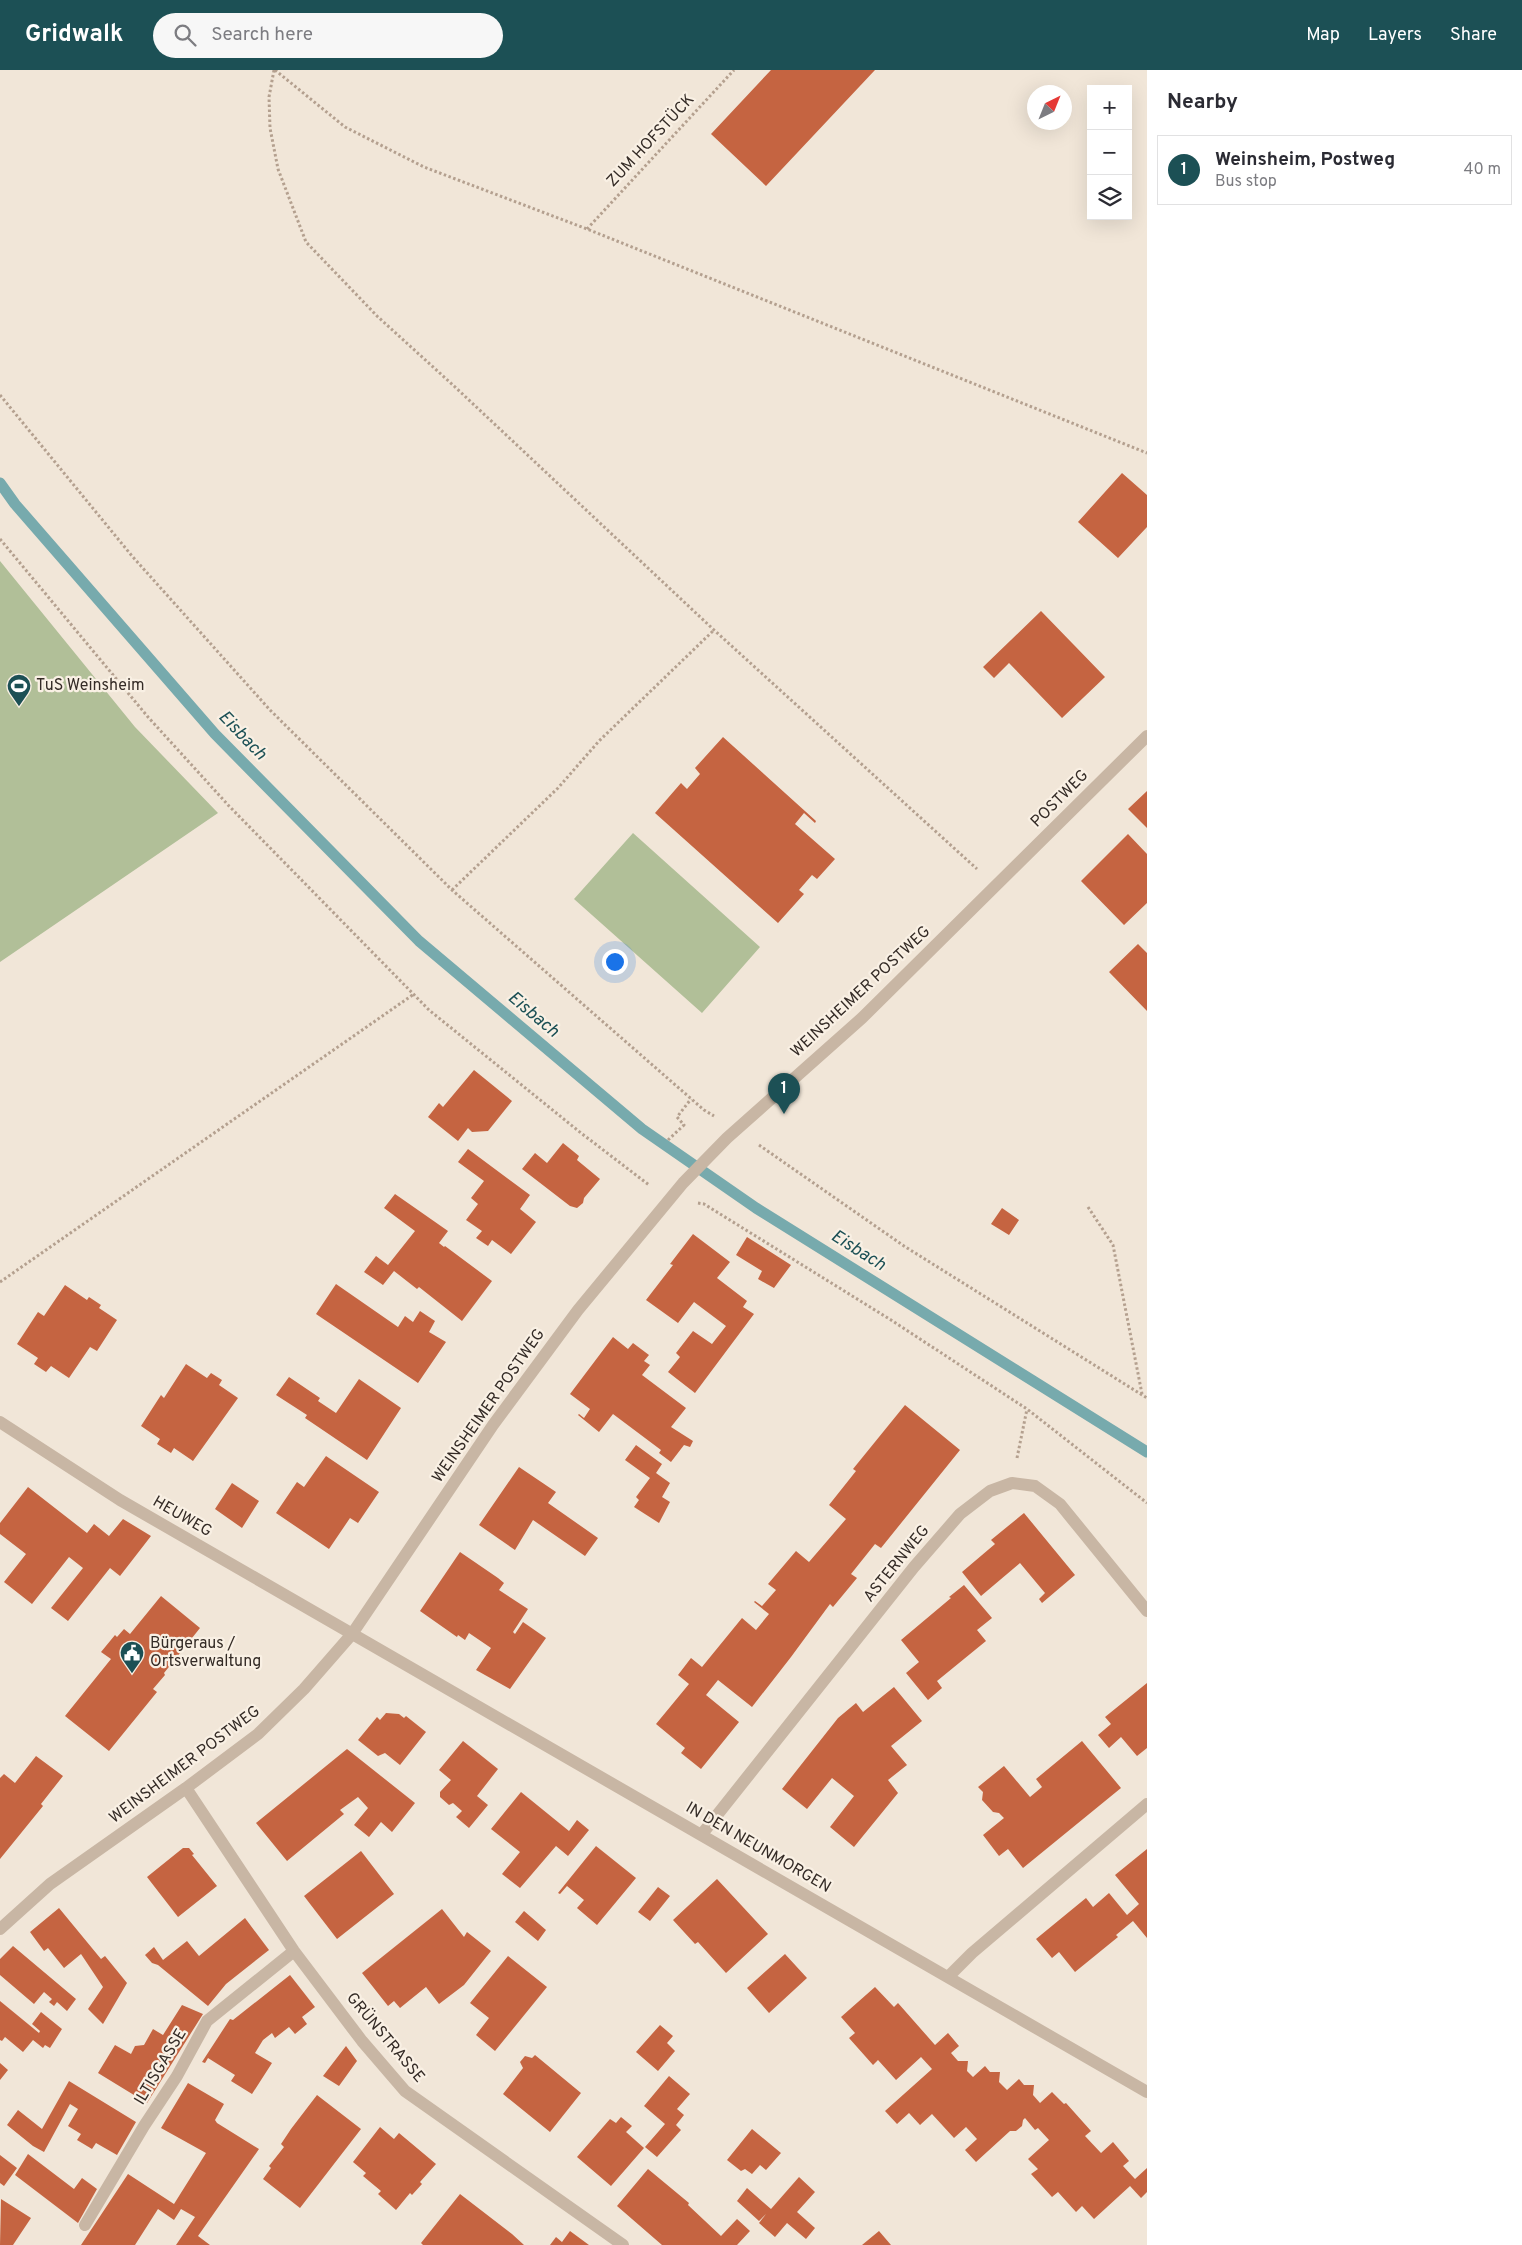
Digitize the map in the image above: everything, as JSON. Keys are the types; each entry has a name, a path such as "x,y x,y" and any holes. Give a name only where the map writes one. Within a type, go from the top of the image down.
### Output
{"street":[{"name":"POSTWEG","path":"996,886 1147,736"},
{"name":"WEINSHEIMER POSTWEG","path":"0,1928 50,1884 186,1788 258,1734 304,1689 352,1634 493,1425 578,1310 683,1183 737,1128 862,1018 996,886"},
{"name":"HEUWEG","path":"0,1422 120,1500 352,1634"},
{"path":"1012,1483 1035,1486 1060,1504 1147,1611"},
{"name":"ASTERNWEG","path":"702,1834 914,1567 954,1520 990,1491 1012,1483"},
{"name":"IN DEN NEUNMORGEN","path":"352,1634 1147,2092"},
{"name":"GRÜNSTRASSE","path":"186,1788 294,1951 362,2042 405,2091 623,2245"},
{"path":"948,1977 972,1954 1147,1804"},
{"name":"ILTISGASSE","path":"85,2225 144,2126 178,2076 207,2021 294,1951"}],"path":[{"path":"996,886 714,630 454,386 376,316 306,242 278,169 270,128 269,97 274,70 345,127 424,167 587,229 1147,453"},
{"name":"ZUM HOFSTÜCK","path":"587,229 734,70"},
{"path":"0,395 132,556 270,710 452,890 691,1099 704,1110 737,1128 779,1160 904,1246 1147,1398"},
{"path":"0,539 166,738 229,806 429,1010 580,1133 669,1200 704,1204 891,1320 1027,1409 1147,1503"},
{"path":"452,890 558,788 599,741 714,630"},
{"path":"0,1282 414,994"},
{"path":"668,1140 684,1124 677,1116 691,1099"},
{"path":"1088,1207 1113,1245 1142,1395"},
{"path":"1012,1483 1027,1409"}],"green space":[{"path":"0,561 135,727 218,813 0,962"},
{"path":"633,833 760,947 702,1013 574,899"}],"building":[{"path":"771,70 875,70 766,186 711,134"},
{"path":"1122,473 1147,495 1147,527 1118,558 1078,522"},
{"path":"1041,611 1105,677 1062,718 1009,663 994,678 983,667"},
{"path":"723,737 816,821 815,823 804,813 795,824 835,859 817,879 812,875 799,890 804,894 778,923 655,813 681,783 687,789 700,774 695,768"},
{"path":"1147,791 1147,828 1128,809"},
{"path":"1128,834 1147,854 1147,903 1124,925 1081,881"},
{"path":"1138,944 1147,953 1147,1011 1109,972"},
{"path":"474,1070 512,1101 488,1131 472,1132 468,1128 458,1141 428,1117 439,1103 443,1107"},
{"path":"563,1143 579,1156 577,1160 600,1179 584,1198 583,1203 577,1208 570,1206 522,1169 535,1153 547,1163"},
{"path":"468,1149 530,1195 520,1209 536,1222 511,1254 492,1240 488,1246 476,1238 482,1231 466,1220 478,1204 471,1198 484,1181 458,1162"},
{"path":"395,1194 448,1231 439,1243 492,1281 462,1321 419,1287 417,1289 394,1271 383,1285 364,1272 376,1256 388,1265 415,1231 384,1208"},
{"path":"1002,1208 1019,1220 1009,1235 991,1224"},
{"path":"693,1234 730,1262 717,1278 747,1301 743,1307 754,1314 695,1393 668,1372 680,1357 676,1353 693,1331 712,1344 726,1326 694,1302 678,1323 646,1300 673,1265 670,1264"},
{"path":"747,1237 791,1265 774,1288 758,1279 762,1271 736,1255"},
{"path":"336,1284 398,1327 405,1316 413,1322 420,1311 435,1321 429,1332 446,1342 418,1383 316,1314"},
{"path":"65,1285 87,1300 89,1297 101,1305 99,1308 117,1320 97,1351 90,1347 69,1378 51,1366 46,1372 34,1364 38,1358 17,1344 38,1312 44,1316"},
{"path":"613,1337 628,1349 633,1343 649,1355 644,1361 650,1365 642,1375 686,1408 671,1427 693,1441 690,1447 684,1445 671,1462 659,1453 661,1450 613,1414 599,1432 578,1415 584,1418 590,1409 570,1394"},
{"path":"186,1364 207,1378 211,1373 222,1380 219,1385 238,1398 193,1461 174,1448 171,1453 157,1444 160,1439 141,1426 161,1395 164,1398"},
{"path":"289,1377 320,1398 318,1401 336,1413 359,1379 401,1408 367,1460 305,1418 307,1415 276,1395"},
{"path":"905,1405 960,1450 881,1548 875,1544 851,1574 857,1578 833,1607 830,1604 752,1707 718,1680 706,1695 739,1722 701,1769 681,1753 685,1748 656,1724 689,1684 678,1675 691,1658 702,1667 742,1618 756,1630 769,1614 754,1602 762,1606 776,1590 768,1584 796,1551 809,1562 846,1519 829,1505 856,1471 853,1469"},
{"path":"636,1445 662,1464 656,1473 670,1483 662,1497 670,1502 659,1523 634,1507 639,1500 636,1497 650,1478 625,1460"},
{"path":"326,1456 379,1492 358,1523 350,1518 329,1549 276,1513 297,1482 304,1487"},
{"path":"519,1467 556,1492 548,1503 598,1538 585,1556 533,1520 515,1550 479,1525"},
{"path":"232,1483 259,1501 242,1528 215,1509"},
{"path":"28,1487 87,1533 94,1524 109,1536 123,1519 151,1536 120,1576 110,1568 68,1621 51,1608 83,1568 69,1557 32,1604 4,1582 26,1554 0,1534 0,1523"},
{"path":"1024,1513 1075,1575 1042,1603 1039,1599 1045,1593 1020,1563 981,1596 962,1572 995,1544 991,1540"},
{"path":"460,1552 504,1583 499,1590 528,1609 513,1632 515,1634 523,1622 546,1638 510,1689 476,1670 491,1648 469,1633 465,1640 458,1635 457,1637 420,1611"},
{"path":"964,1585 992,1618 977,1630 986,1641 937,1681 942,1688 928,1700 906,1673 919,1662 901,1640"},
{"name":"Bürgeraus / Ortsverwaltung","path":"161,1596 200,1628 153,1689 157,1692 109,1751 65,1716 111,1659 101,1652 115,1635 117,1637 124,1629 130,1634"},
{"path":"1147,1683 1147,1748 1137,1756 1121,1737 1109,1748 1098,1735 1111,1724 1105,1717"},
{"path":"894,1687 922,1721 891,1746 907,1765 888,1780 898,1793 854,1847 830,1827 854,1796 832,1778 807,1809 782,1789 838,1718 856,1703 863,1712"},
{"path":"386,1713 399,1714 404,1718 406,1716 426,1732 400,1765 385,1753 378,1756 358,1740 377,1717 380,1720"},
{"path":"463,1741 498,1769 477,1796 488,1805 469,1828 456,1817 462,1811 453,1803 449,1805 440,1797 440,1792 451,1780 439,1770"},
{"path":"1082,1741 1121,1788 1023,1868 1008,1849 999,1856 983,1835 1004,1818 999,1813 993,1812 982,1800 983,1792 978,1787 1004,1766 1030,1797 1042,1787 1036,1779"},
{"path":"347,1749 415,1803 392,1832 381,1822 369,1837 354,1825 368,1808 358,1797 340,1810 344,1814 287,1861 256,1823"},
{"path":"36,1756 63,1776 41,1804 43,1806 0,1859 0,1778 4,1774 15,1783"},
{"path":"521,1792 569,1831 577,1820 589,1830 568,1856 556,1846 520,1888 502,1874 520,1852 491,1829"},
{"path":"596,1846 636,1878 597,1925 577,1908 584,1900 567,1886 560,1894 558,1893"},
{"path":"183,1848 189,1848 194,1854 192,1855 217,1886 178,1917 147,1877"},
{"path":"1147,1849 1147,1938 1133,1921 1116,1935 1118,1937 1075,1972 1059,1952 1052,1958 1036,1939 1086,1898 1093,1907 1109,1893 1127,1915 1139,1904 1115,1875"},
{"path":"361,1851 394,1894 337,1939 304,1896"},
{"path":"717,1879 768,1934 726,1973 698,1942 695,1944 673,1920"},
{"path":"658,1887 670,1896 650,1921 638,1912"},
{"path":"59,1908 101,1959 105,1956 127,1983 103,2024 88,2009 103,1987 81,1954 64,1968 48,1948 44,1951 30,1932"},
{"path":"442,1909 464,1937 467,1932 491,1951 464,1985 439,2004 426,1987 400,2008 394,2001 388,2006 362,1973"},
{"path":"524,1911 546,1930 538,1941 515,1922"},
{"path":"245,1918 269,1950 226,1984 208,2006 158,1965 152,1963 145,1955 154,1947 163,1960 187,1941 199,1956"},
{"path":"13,1946 76,1999 67,2011 57,2002 54,2006 49,2002 52,1999 44,1992 34,2004 0,1975 0,1959"},
{"path":"785,1954 807,1978 769,2013 747,1988"},
{"path":"508,1956 547,1987 495,2051 476,2035 489,2018 470,2003"},
{"path":"290,1975 315,2007 302,2017 307,2024 295,2034 289,2027 275,2038 272,2033 263,2040 255,2053 272,2063 252,2094 231,2081 235,2075 208,2058 205,2063 202,2062 230,2019 233,2020"},
{"path":"875,1987 894,2007 898,2003 935,2045 948,2033 959,2046 951,2053 958,2061 968,2061 967,2071 973,2077 985,2066 990,2072 1000,2072 999,2082 1007,2090 1019,2079 1024,2085 1034,2085 1033,2095 1040,2103 1052,2092 1064,2104 1066,2103 1091,2131 1085,2136 1101,2153 1113,2142 1129,2161 1123,2166 1135,2179 1147,2168 1147,2192 1141,2198 1130,2186 1094,2219 1082,2206 1076,2212 1058,2192 1052,2197 1031,2174 1038,2169 1028,2159 1049,2140 1038,2128 1035,2130 1025,2118 1022,2126 1016,2131 1010,2131 976,2162 965,2150 977,2139 966,2127 954,2138 932,2114 920,2125 909,2113 897,2124 885,2111 932,2069 921,2057 896,2080 878,2060 873,2065 849,2038 855,2033 841,2017"},
{"path":"0,2001 39,2033 40,2031 32,2024 41,2012 62,2029 50,2048 45,2045 43,2048 33,2040 23,2052 5,2037 2,2041 0,2040"},
{"path":"182,2005 203,2014 147,2103 98,2073 115,2045 131,2054 135,2046 144,2045 153,2029 163,2035"},
{"path":"660,2025 673,2036 667,2043 675,2051 658,2071 636,2052"},
{"path":"346,2046 357,2061 339,2086 323,2076"},
{"path":"535,2055 581,2093 550,2132 503,2094 523,2068 520,2062 525,2056 532,2058"},
{"path":"0,2063 8,2070 0,2080"},
{"path":"669,2076 690,2094 677,2109 684,2115 676,2125 681,2130 657,2157 645,2147 665,2124 644,2106"},
{"path":"69,2081 136,2122 117,2155 96,2143 92,2149 77,2140 81,2134 68,2126 78,2109 70,2104 44,2152 33,2146 7,2125 18,2110 42,2129"},
{"path":"188,2083 224,2104 215,2120 217,2123 259,2149 198,2236 210,2245 176,2245 195,2217 181,2209 174,2220 158,2209 135,2245 81,2245 128,2174 174,2204 206,2153 161,2128"},
{"path":"317,2095 361,2129 300,2208 263,2179 271,2168 269,2166 284,2147 281,2144"},
{"path":"621,2117 632,2126 626,2132 644,2148 611,2186 577,2157 610,2119 616,2123"},
{"path":"380,2127 394,2139 399,2133 436,2164 420,2182 422,2184 412,2195 410,2193 396,2210 378,2194 381,2191 363,2176 366,2173 353,2162"},
{"path":"752,2129 781,2153 766,2170 760,2165 752,2174 745,2169 741,2171 727,2160"},
{"path":"28,2154 74,2189 82,2178 97,2189 78,2223 15,2175"},
{"path":"0,2155 17,2168 4,2186 0,2183"},
{"path":"648,2169 689,2203 688,2205 721,2236 737,2219 750,2231 737,2245 662,2245 617,2206"},
{"path":"799,2177 815,2192 797,2212 815,2228 806,2239 787,2223 775,2237 759,2223 766,2214 759,2221 737,2201 747,2188 771,2209"},
{"path":"460,2194 524,2245 423,2245 421,2243"},
{"path":"1,2199 31,2218 13,2245 0,2245"},
{"path":"570,2231 589,2245 550,2245 556,2237 562,2242"},
{"path":"879,2231 891,2245 862,2245"}],"waterway":[{"name":"Eisbach","path":"0,483 15,504 215,734 419,941 642,1129 756,1208 1147,1452"}],"place":[{"name":"TuS Weinsheim","path":"19,707"},
{"name":"Weinsheim, Postweg","path":"784,1114"},
{"name":"Bürgeraus / Ortsverwaltung","path":"132,1674"}]}
